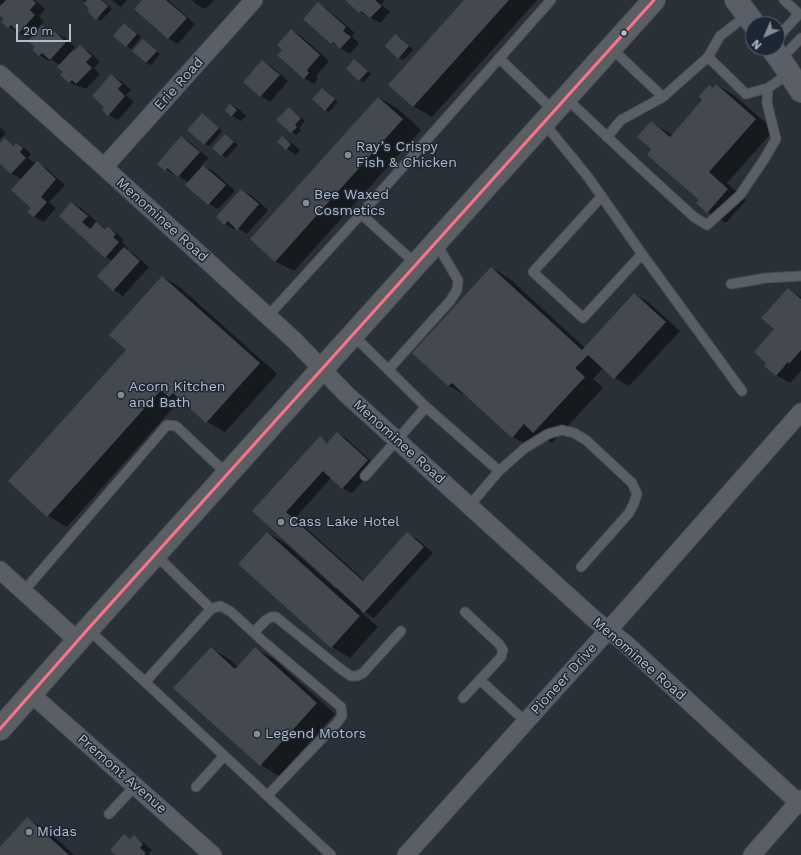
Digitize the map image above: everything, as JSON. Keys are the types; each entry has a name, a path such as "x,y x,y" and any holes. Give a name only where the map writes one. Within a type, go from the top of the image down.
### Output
{"highway":[{"path":"0,729 155,554 654,0"}],"street":[{"name":"Erie Road","path":"104,167 254,0"},
{"name":"Menominee Road","path":"0,74 268,316 294,340 346,394 469,506 594,619 625,643 800,802"},
{"name":"Pioneer Drive","path":"406,855 801,412"},
{"path":"0,570 23,592 83,635"},
{"name":"Premont Avenue","path":"31,694 213,855"},
{"path":"752,855 800,802"}],"lane":[{"path":"268,316 361,214 551,0"},
{"path":"784,0 800,13 785,29"},
{"path":"607,137 621,120 663,97 708,57 720,36 746,13"},
{"path":"708,57 746,94 768,88 786,68 801,38"},
{"path":"611,48 663,97"},
{"path":"499,58 555,111 607,137 694,217 707,225 740,195 776,139 767,103 768,88"},
{"path":"555,111 588,177 742,391"},
{"path":"602,196 533,272 583,318 642,254"},
{"path":"361,214 416,264"},
{"path":"388,370 450,301 458,290 458,280 435,243"},
{"path":"731,284 766,278 801,276"},
{"path":"353,335 426,407 499,471"},
{"path":"365,476 426,407"},
{"path":"23,592 167,425 176,426 227,474"},
{"path":"469,506 499,471 526,448 548,434 562,430 574,433 586,440 632,483 637,494 629,513 581,567"},
{"path":"155,554 211,609"},
{"path":"145,682 211,609 220,606 230,611 265,643 341,707 342,716 337,723 267,796"},
{"path":"463,698 501,657 503,650 499,644 465,612"},
{"path":"254,632 266,620 271,617 276,617 342,670 351,676 357,676 363,673 401,631"},
{"path":"83,635 145,682 331,855"},
{"path":"480,680 526,722"},
{"path":"196,787 224,756"},
{"path":"109,814 135,786"}],"building":[{"path":"6,0 33,0 36,3 30,10 35,15 19,33 11,25 8,28 1,22 4,19 0,16 0,6"},
{"path":"87,0 101,0 108,6 96,20 87,11 89,8 84,4"},
{"path":"142,0 166,0 187,18 168,39 134,9"},
{"path":"345,0 375,0 382,6 370,18 361,11 359,13"},
{"path":"464,0 509,0 413,107 388,85"},
{"path":"318,2 346,27 343,31 351,37 340,49 333,42 331,44 303,19"},
{"path":"124,23 137,34 126,47 113,36"},
{"path":"42,25 52,33 54,31 66,42 50,60 42,53 39,56 32,50 35,47 28,41"},
{"path":"291,29 320,55 307,70 309,73 304,79 277,55 282,50 277,45"},
{"path":"395,34 409,46 398,59 385,46"},
{"path":"143,39 157,51 146,63 132,51"},
{"path":"80,45 92,56 86,62 92,68 76,84 72,80 69,83 60,75 63,72 57,67 73,50 74,51"},
{"path":"354,59 368,71 359,81 346,69"},
{"path":"262,60 280,75 260,97 243,82"},
{"path":"111,74 122,84 118,89 125,96 108,116 102,110 104,107 92,96"},
{"path":"716,84 756,119 709,172 728,189 707,213 696,203 699,200 647,155 651,149 637,137 651,121 670,137 702,100 699,96 709,85 713,88"},
{"path":"322,88 335,99 325,111 312,99"},
{"path":"378,97 403,119 275,262 250,239"},
{"path":"230,104 237,110 231,117 225,110"},
{"path":"289,107 301,118 295,125 297,127 291,133 276,120"},
{"path":"202,113 219,128 204,145 187,130"},
{"path":"225,134 234,142 221,156 212,148"},
{"path":"181,136 200,152 178,177 167,168 165,171 157,164"},
{"path":"282,136 291,144 286,150 277,142"},
{"path":"4,138 14,146 16,143 23,148 20,152 26,158 11,174 0,164 0,143"},
{"path":"37,161 56,179 41,197 47,202 34,217 27,212 31,208 11,190"},
{"path":"203,165 226,185 208,205 185,185"},
{"path":"241,189 259,204 237,230 228,221 224,225 216,217"},
{"path":"71,202 88,216 82,222 90,229 96,222 105,229 108,227 116,234 113,237 119,242 105,258 59,216"},
{"path":"124,247 140,261 113,291 97,276"},
{"path":"491,267 582,350 634,293 666,322 614,379 588,355 575,368 585,377 533,433 524,424 512,438 452,383 448,386 412,353"},
{"name":"Acorn Kitchen and Bath","path":"162,276 260,363 206,423 173,393 169,397 161,390 47,517 8,481 126,350 109,335"},
{"path":"788,288 801,299 801,350 776,376 764,366 766,363 754,352 774,329 761,318"},
{"name":"Cass Lake Hotel","path":"337,432 368,460 342,489 323,471 286,512 363,581 407,532 424,547 364,613 252,511 320,436 327,443"},
{"path":"267,532 360,616 331,648 238,564"},
{"name":"Legend Motors","path":"211,647 235,669 255,647 317,703 260,766 173,688"},
{"name":"Midas","path":"27,817 69,855 0,855 0,847"},
{"path":"124,834 130,839 134,835 143,844 140,848 146,853 144,855 116,855 110,850"}],"transit line":[{"path":"0,729 88,629 654,0"}],"place":[{"name":"Ray’s Crispy Fish & Chicken","path":"348,155"},
{"name":"Bee Waxed Cosmetics","path":"306,203"},
{"name":"Acorn Kitchen and Bath","path":"121,395"},
{"name":"Cass Lake Hotel","path":"281,522"},
{"name":"Legend Motors","path":"257,734"},
{"name":"Midas","path":"29,832"}]}
